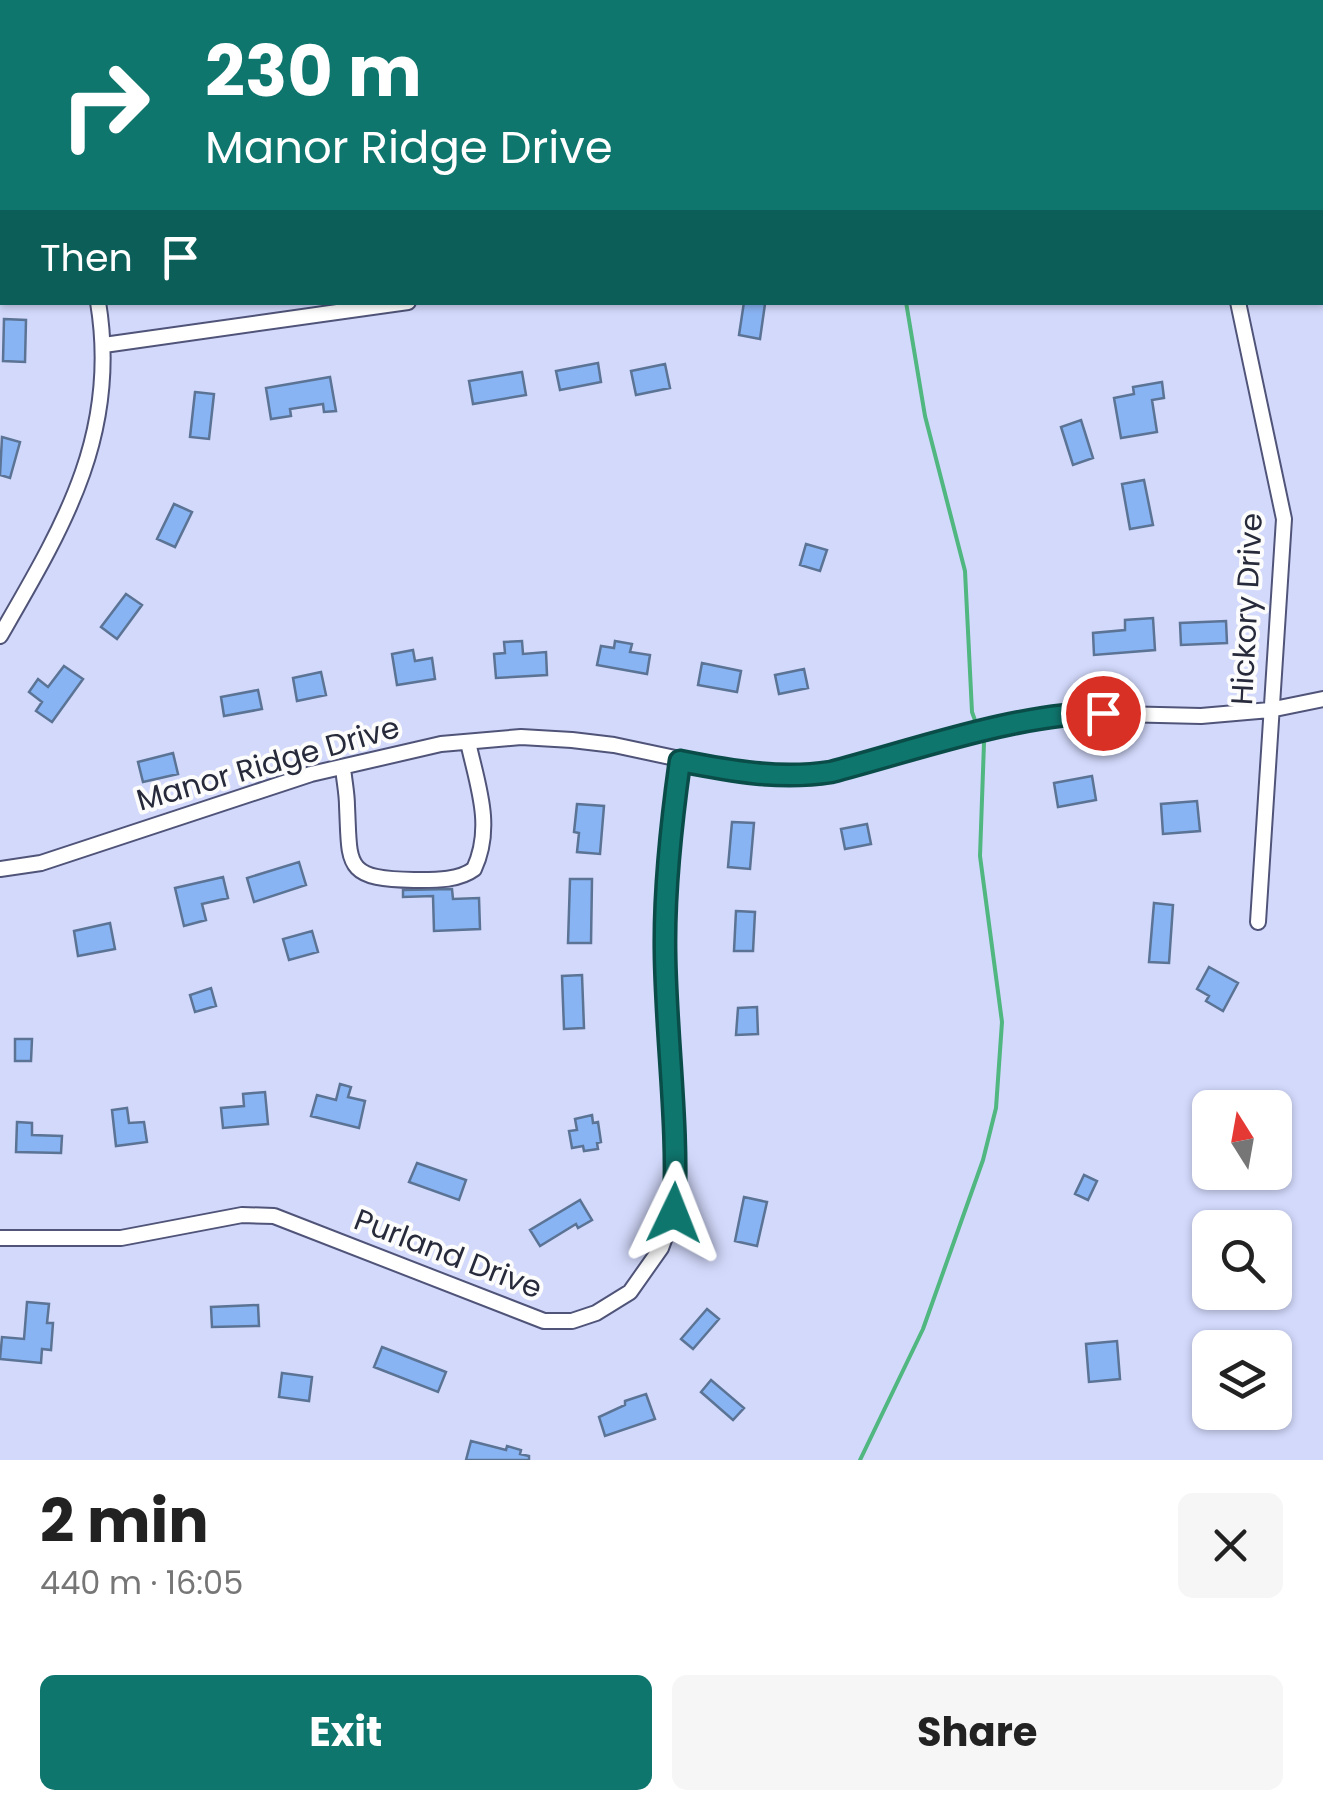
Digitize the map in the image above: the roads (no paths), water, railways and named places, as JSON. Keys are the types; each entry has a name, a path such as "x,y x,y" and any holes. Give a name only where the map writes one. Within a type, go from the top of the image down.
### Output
{"street":[{"path":"0,636 48,552 88,462 102,400 104,345 98,305"},
{"path":"104,345 387,305"},
{"name":"Hickory Drive","path":"1239,305 1284,519 1258,922"},
{"name":"Manor Ridge Drive","path":"0,868 40,863 212,805 343,767 441,744 522,737 572,740 755,774 798,777 1078,713 1201,716 1270,710 1323,699"},
{"path":"343,767 347,849 355,866 366,874 384,878 433,880 458,876 474,869 483,834 480,788 468,742"},
{"name":"Purland Drive","path":"0,1238 121,1238 242,1215 274,1216 544,1321 566,1323 596,1313 630,1292 662,1248 674,1213 676,1170 665,954 666,862 680,761"}],"waterway":[{"path":"906,305 925,416 965,571 972,712 976,723"},
{"path":"860,1460 923,1329 983,1160 996,1108 1002,1022 980,856 984,743"}]}
